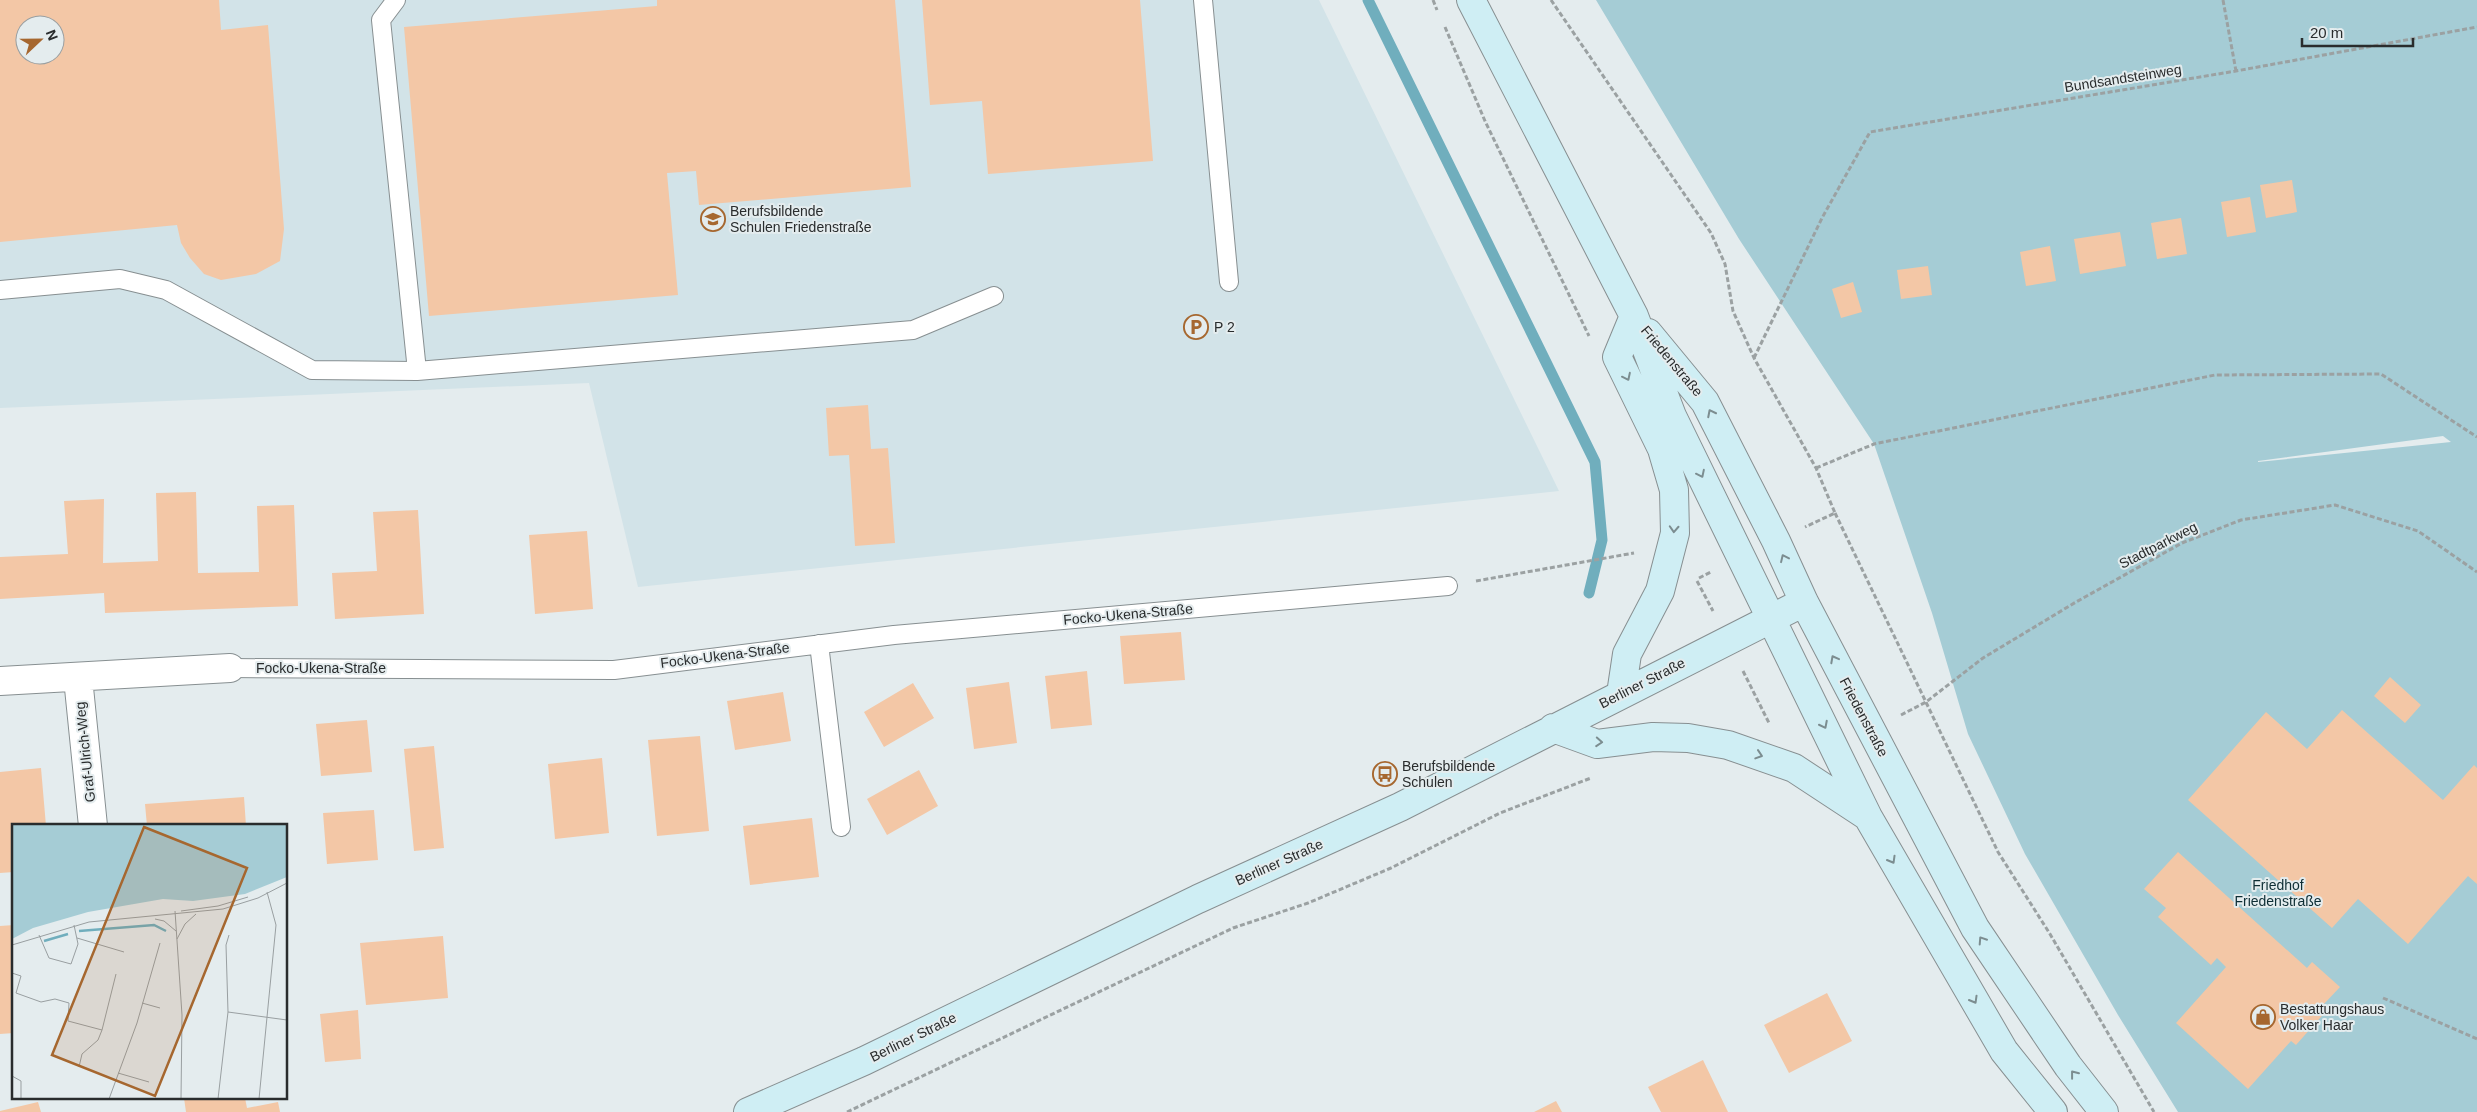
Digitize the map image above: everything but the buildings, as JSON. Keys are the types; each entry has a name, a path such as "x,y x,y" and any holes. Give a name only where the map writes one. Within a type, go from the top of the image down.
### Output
{"main road":[{"name":"Friedenstraße","path":"1472,0 1634,316 1672,416 1868,817 2004,1051 2053,1112"},
{"name":"Friedenstraße","path":"1634,316 1705,402 1776,541 1804,602 1974,928 2068,1066 2104,1112"},
{"path":"1621,694 1627,654 1660,591 1675,533 1674,490 1662,449 1617,357 1634,316"},
{"name":"Berliner Straße","path":"748,1112 864,1061 1198,899 1400,807 1804,602"},
{"path":"1553,728 1598,744 1653,737 1688,738 1728,745 1786,765 1848,802 1868,817"}],"street":[{"name":"Focko-Ukena-Straße","path":"0,681 230,668"},
{"name":"Graf-Ulrich-Weg","path":"78,678 93,824"}],"lane":[{"path":"396,0 381,20 417,371"},
{"path":"1203,0 1229,282"},
{"path":"0,290 120,279 166,290 312,370 417,371 913,330 994,296"},
{"name":"Focko-Ukena-Straße","path":"230,668 614,670 819,644 1448,586"},
{"path":"819,644 841,827"}],"path":[{"path":"1433,0 1441,17"},
{"path":"1551,0 1711,233 1725,264 1733,311 1754,358 1816,468 1835,513 1998,852 2050,934 2154,1112"},
{"path":"2223,0 2236,71"},
{"path":"1444,26 1485,121 1593,344"},
{"name":"Bundsandsteinweg","path":"1754,358 1822,218 1870,132 2236,71 2477,27"},
{"path":"1816,468 1874,444 2216,375 2381,374 2477,438"},
{"name":"Stadtparkweg","path":"1926,702 1983,658 2076,602 2182,543 2241,520 2335,505 2418,531 2477,572"},
{"path":"1776,541 1835,513"},
{"path":"1448,586 1641,552 1669,562"},
{"path":"1742,557 1696,579 1783,751 1786,765"},
{"path":"847,1112 1233,928 1308,903 1390,868 1500,813 1593,778"},
{"path":"2384,998 2477,1039"}],"shaded area":[{"name":"Berufsbildende Schulen Friedenstraße","path":"0,0 1319,0 1559,491 638,587 589,383 0,408"}],"green space":[{"name":"Friedhof Friedenstraße","path":"1596,0 2477,0 2477,1112 2178,1112 2118,1015 2025,854 1968,734 1932,613 1874,444 1739,239","holes":["2443,436 2451,442 2258,462"]}],"waterway":[{"path":"1368,0 1595,462 1602,540 1589,593"}],"place":[{"name":"Berufsbildende Schulen Friedenstraße","path":"713,219"},
{"name":"P 2","path":"1196,327"},
{"name":"Berufsbildende Schulen","path":"1385,774"},
{"name":"Bestattungshaus Volker Haar","path":"2263,1017"}]}
